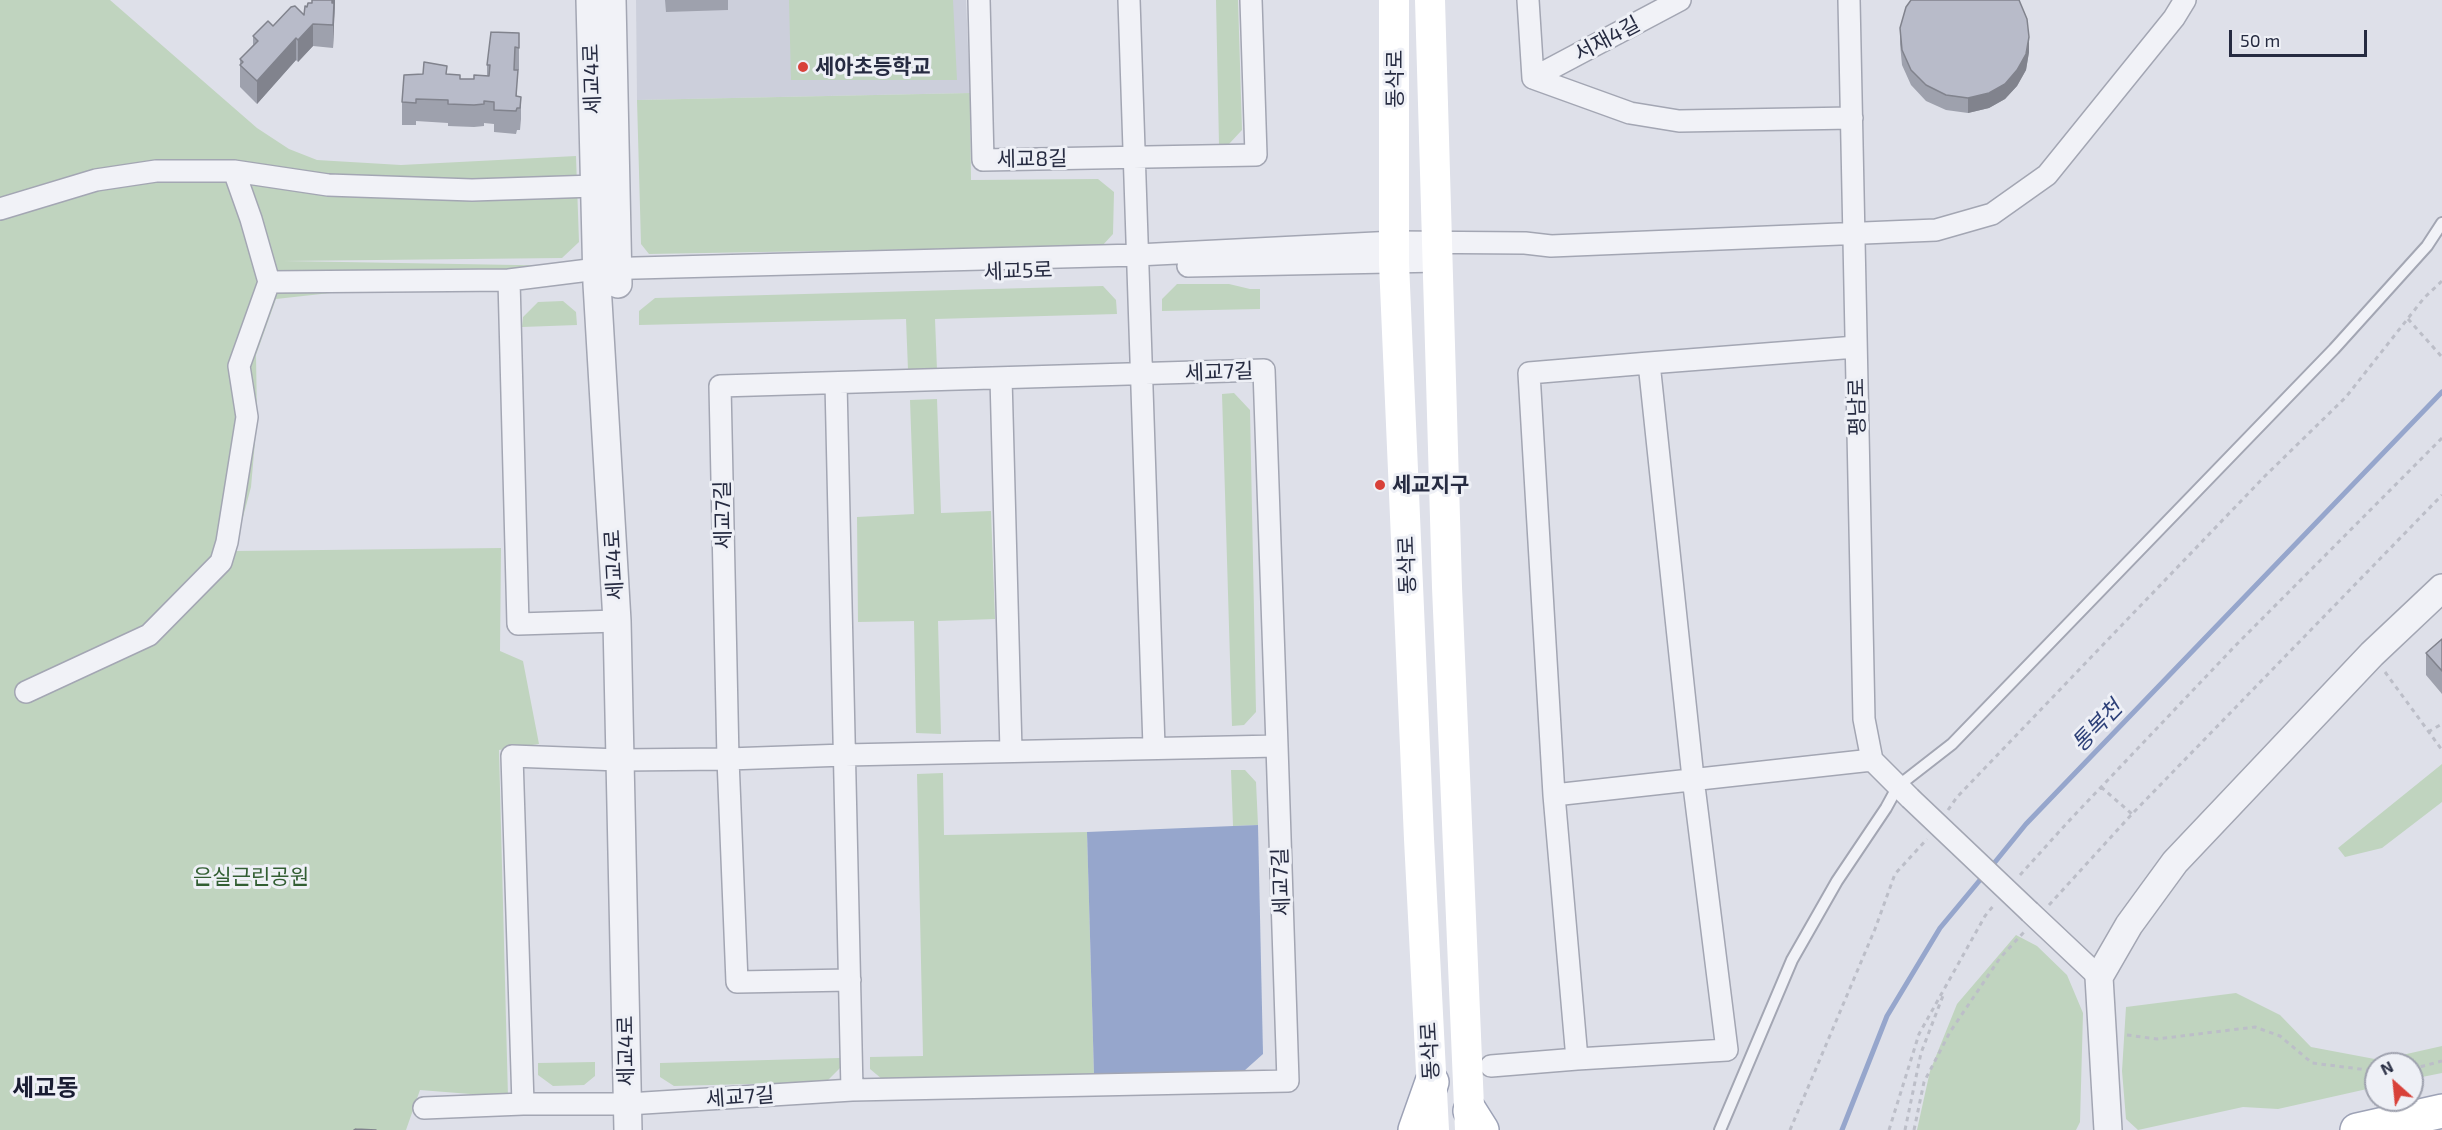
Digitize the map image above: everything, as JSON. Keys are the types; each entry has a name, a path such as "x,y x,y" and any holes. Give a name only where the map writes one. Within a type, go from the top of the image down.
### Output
{"main road":[{"name":"동삭로","path":"1394,0 1394,253 1418,827 1434,1130"},
{"name":"동삭로","path":"1430,0 1447,587 1474,1124"},
{"path":"1415,1130 1432,1082"},
{"path":"2357,1130 2442,1111"}],"street":[{"name":"세교4로","path":"590,0 595,186 607,277"},
{"name":"세교4로","path":"612,0 607,277 628,1117"},
{"name":"세교8길","path":"979,0 983,160 1256,155 1251,0"},
{"path":"1129,0 1155,747"},
{"path":"1528,0 1533,78 1629,113 1679,122 1766,122 1852,118"},
{"name":"서재4길","path":"1533,78 1680,0"},
{"name":"평남로","path":"1849,0 1864,719 1872,760"},
{"name":"세교5로","path":"269,282 509,280 1438,252 1525,243 1551,246 1854,231 1936,230 1992,214 2047,175 2174,18 2185,0"},
{"path":"0,209 96,180 156,171 234,171 328,185 472,190 595,186"},
{"path":"26,692 149,635 222,562 247,417 239,366 269,282 234,171"},
{"path":"509,280 518,624 617,621"},
{"path":"1577,1059 1554,795 1529,373 1856,347"},
{"path":"1491,1066 1727,1050 1693,778 1648,363"},
{"name":"세교7길","path":"423,1108 523,1104 628,1117 852,1090 1288,1081 1264,370 720,386 728,759 737,982 850,980"},
{"path":"1001,378 1011,751"},
{"path":"836,383 852,1090"},
{"path":"2108,1130 2099,977 2129,925 2175,862 2372,654 2442,588"},
{"path":"523,1104 512,756 619,760 728,759 845,754 1277,746"},
{"path":"1554,795 1872,760 2099,977"}],"lane":[{"path":"1719,1130 1792,960 1837,881 1886,808 1952,744 2326,358 2427,246 2442,223"}],"path":[{"path":"1945,814 1957,797 2256,485 2346,397 2424,298 2442,281"},
{"path":"2408,319 2442,357"},
{"path":"2014,882 2235,646 2442,438"},
{"path":"1914,1130 1924,1082 1950,1032 2000,958 2034,915 2442,495"},
{"path":"2372,654 2442,750"},
{"path":"2428,732 2442,724"},
{"path":"2101,787 2132,814"},
{"path":"1790,1130 1875,929 1895,874 1933,832"},
{"path":"1889,1130 1918,1034 1985,915 2000,899"},
{"path":"1905,1130 1921,1053 1947,982"},
{"path":"2127,1035 2157,1039 2255,1027 2280,1036 2312,1062 2364,1069"},
{"path":"2424,1066 2442,1061"}],"shaded area":[{"name":"세아초등학교","path":"636,0 966,0 970,93 637,100"}],"green space":[{"name":"은실근린공원","path":"0,0 110,0 257,128 289,149 317,160 401,165 576,156 579,242 562,258 284,261 575,266 276,299 256,355 257,419 251,487 234,551 501,548 500,651 523,661 539,744 499,750 508,1097 420,1090 406,1130 0,1130"},
{"path":"789,0 953,0 957,80 791,80"},
{"path":"1216,0 1238,0 1242,130 1229,144 1219,145"},
{"path":"970,93 971,180 1098,179 1114,192 1113,234 1102,246 649,254 641,244 637,100"},
{"path":"1177,284 1229,284 1260,289 1260,309 1162,311 1162,299"},
{"path":"1103,286 1116,300 1117,314 935,319 937,370 908,370 906,319 639,325 639,311 655,298"},
{"path":"563,301 576,312 577,325 522,327 523,317 538,302"},
{"path":"1234,393 1250,410 1256,712 1244,725 1232,726 1222,394"},
{"path":"937,399 941,513 991,511 995,619 938,621 941,734 916,733 914,621 858,622 857,517 914,514 910,400"},
{"path":"2442,764 2442,802 2382,848 2345,857 2338,848"},
{"path":"1231,770 1245,770 1256,782 1258,825 1233,826"},
{"path":"943,773 944,835 1087,832 1094,1075 882,1079 870,1069 870,1057 923,1056 917,774"},
{"path":"2016,935 2037,946 2067,975 2083,1013 2080,1122 2076,1130 1917,1130 1930,1071 1957,1004"},
{"path":"2236,993 2280,1015 2311,1047 2364,1057 2364,1090 2278,1109 2243,1107 2138,1130 2126,1119 2122,1071 2126,1007"},
{"path":"2442,1046 2442,1073 2424,1077 2424,1052 2415,1052"},
{"path":"840,1058 840,1068 826,1082 674,1086 660,1077 660,1063"},
{"path":"595,1062 595,1076 584,1085 553,1086 538,1075 538,1063"}],"water":[{"path":"1258,825 1263,1054 1244,1071 1094,1075 1087,832"}],"building":[{"path":"312,0 332,0 334,3 333,25 313,24 298,40 296,38 257,81 240,65 243,62 240,59 258,41 253,36 268,21 273,26 291,7 295,6 304,15 305,6 312,3"},
{"path":"1911,0 2019,0 2027,19 2029,37 2026,54 2017,70 2005,84 1989,93 1968,98 1946,95 1926,85 1911,70 1902,50 1900,28 1906,7"},
{"path":"491,32 519,33 519,48 515,47 514,70 518,70 516,96 521,97 520,108 516,111 494,110 494,102 484,101 484,104 474,105 448,104 448,100 416,99 416,103 402,102 404,75 423,74 424,62 447,66 446,74 460,75 460,79 474,79 474,75 489,76 490,65 487,65"},
{"path":"2442,639 2442,671 2426,653"}],"waterway":[{"name":"통복천","path":"1991,867 2026,824 2442,392"},
{"name":"통복천","path":"1842,1130 1887,1016 1940,928 1985,874"}],"place":[{"name":"세아초등학교","path":"803,67"},
{"name":"세교지구","path":"1380,485"}],"district":[{"name":"세교동","path":"45,1088"}]}
